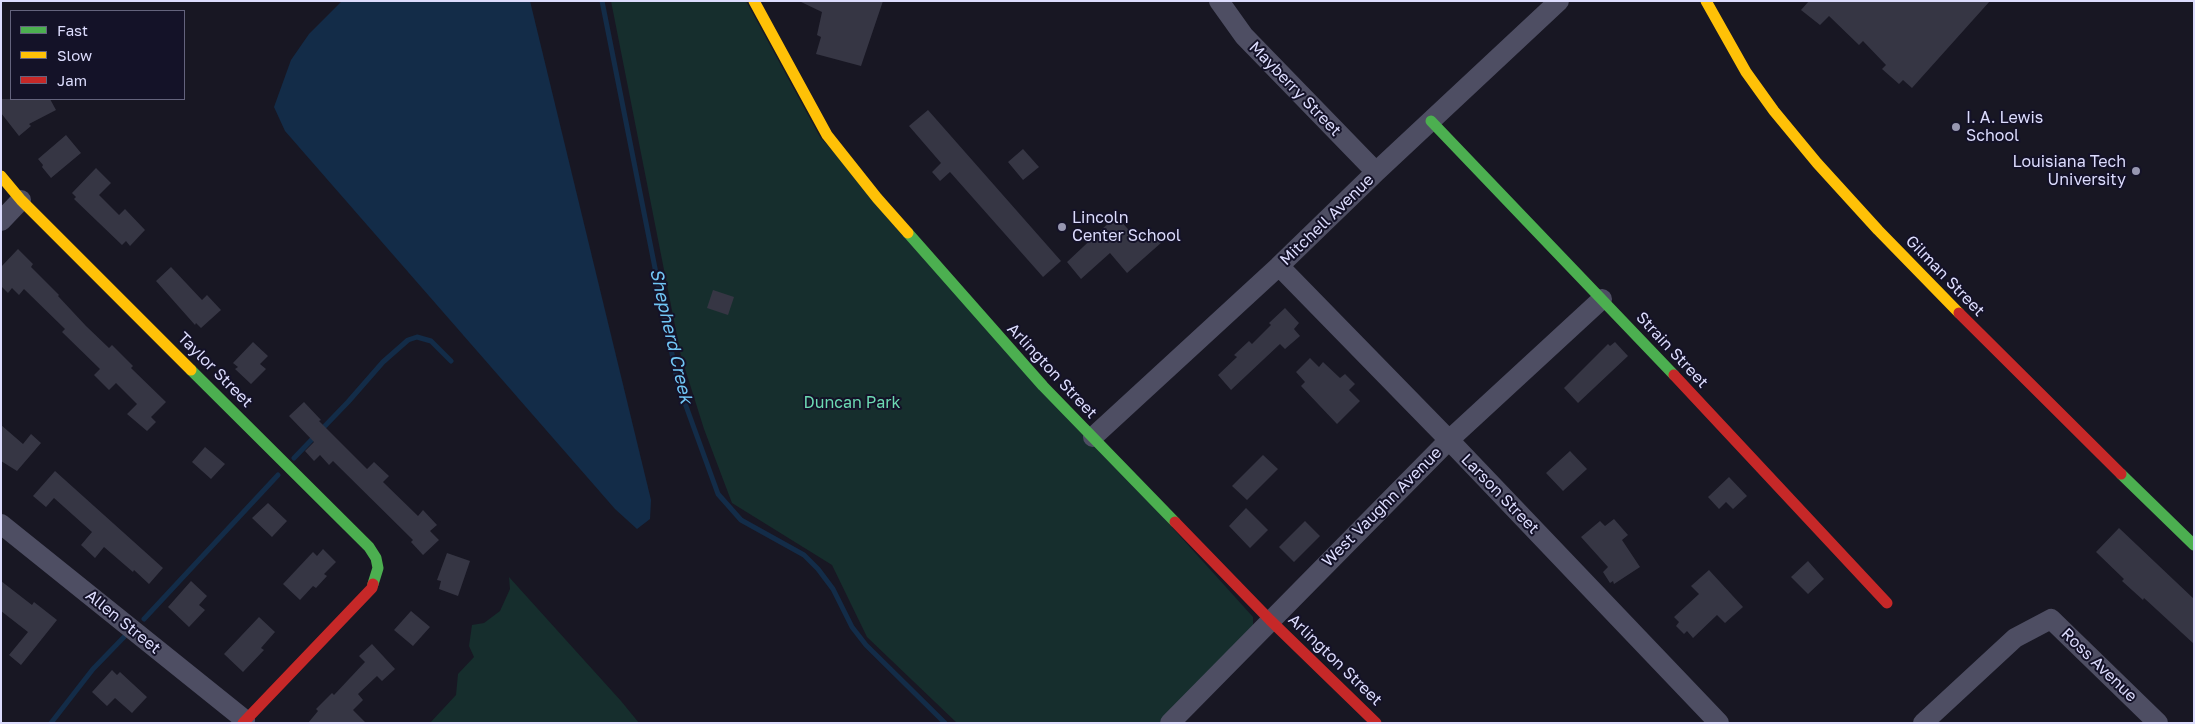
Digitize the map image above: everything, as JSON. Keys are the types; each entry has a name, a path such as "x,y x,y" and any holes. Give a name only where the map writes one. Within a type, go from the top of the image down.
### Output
{"street":[{"name":"Arlington Street","path":"754,1 814,114 845,159 994,333 1270,620 1376,723"},
{"name":"Mayberry Street","path":"1218,1 1244,36 1376,172"},
{"name":"Mitchell Avenue","path":"1093,437 1280,266 1376,172 1559,1"},
{"name":"Gilman Street","path":"1706,1 1746,72 1774,111 1817,163 1988,344 2194,545"},
{"name":"Strain Street","path":"1431,120 1887,603"},
{"name":"Taylor Street","path":"1,176 21,200 369,547 376,558 378,568 372,588 244,722"},
{"path":"1,221 21,200"},
{"name":"Larson Street","path":"1280,266 1719,723"},
{"name":"West Vaughn Avenue","path":"1170,723 1448,440 1602,299"},
{"name":"Allen Street","path":"1,524 244,722"},
{"name":"Ross Avenue","path":"1923,723 2015,638 2051,619 2158,723"}],"green space":[{"name":"Duncan Park","path":"611,1 746,1 820,137 1253,617 1253,626 1161,723 957,723 867,637 832,565 732,503 704,429 681,356"},
{"path":"509,577 639,723 430,723 456,695 458,674 474,657 469,646 472,625 484,623 500,611 510,589"}],"water":[{"path":"342,1 530,1 651,500 650,519 637,529 615,509 285,131 274,107 291,60 309,34"}],"building":[{"path":"799,1 883,1 861,66 816,54 821,37 817,35 822,12"},
{"path":"1809,1 1990,1 1912,88 1903,80 1899,84 1882,69 1886,65 1863,41 1859,45 1829,16 1820,25 1801,10"},
{"path":"1,99 51,100 56,110 29,124 31,126 19,136 1,113"},
{"path":"928,110 1061,261 1043,277 950,172 940,181 932,172 941,163 909,126"},
{"path":"66,135 81,153 51,178 38,159"},
{"path":"1023,149 1039,167 1023,180 1008,162"},
{"path":"96,168 111,183 99,195 119,215 125,209 145,230 130,246 126,241 122,245 74,199 76,197 72,193"},
{"path":"1116,216 1137,239 1150,228 1162,242 1127,273 1110,253 1081,279 1067,262"},
{"path":"18,249 33,264 31,267 86,326 109,348 112,345 133,366 131,368 166,402 151,417 156,422 147,431 127,414 137,404 116,383 109,390 94,375 100,369 62,332 65,329 24,289 19,295 12,288 8,293 1,286 1,267"},
{"path":"171,267 202,300 207,295 221,310 201,328 196,323 195,325 156,281"},
{"path":"713,290 734,297 728,315 707,308"},
{"path":"1285,308 1299,323 1294,329 1300,336 1285,349 1280,344 1231,390 1218,375 1237,357 1234,355 1249,341 1252,344 1271,325 1269,323"},
{"path":"253,342 268,356 260,364 266,369 251,384 235,369 238,367 233,363"},
{"path":"1615,342 1628,356 1578,403 1564,388 1608,344 1610,346"},
{"path":"1310,358 1319,367 1323,362 1340,378 1345,374 1355,384 1349,390 1360,401 1337,424 1301,386 1305,382 1296,372"},
{"path":"304,402 321,420 319,421 367,469 374,462 389,476 383,482 418,516 423,510 437,525 430,531 439,540 423,555 411,542 413,540 333,461 329,465 320,455 314,461 305,451 314,442 289,416"},
{"path":"1,425 23,444 31,434 41,443 17,471 1,461"},
{"path":"205,447 225,464 211,479 192,462"},
{"path":"1570,451 1587,469 1563,491 1546,473"},
{"path":"1263,455 1278,469 1247,500 1232,486"},
{"path":"55,471 163,568 149,584 104,547 95,558 81,545 92,532 54,498 46,507 33,496"},
{"path":"1729,477 1747,496 1733,509 1726,502 1719,509 1708,497"},
{"path":"268,503 287,521 272,537 252,518"},
{"path":"1246,508 1268,530 1250,548 1229,526"},
{"path":"1614,519 1628,535 1622,540 1640,567 1614,584 1613,581 1610,583 1603,572 1608,567 1581,537 1600,521 1605,526"},
{"path":"1305,521 1320,536 1294,562 1279,547"},
{"path":"2119,528 2194,599 2194,644 2144,598 2143,600 2122,581 2124,579 2096,552"},
{"path":"323,549 336,562 324,574 327,576 316,588 313,586 300,600 283,584 313,552 317,556"},
{"path":"447,553 470,561 458,596 439,589 441,581 437,580"},
{"path":"1808,561 1824,579 1808,594 1791,577"},
{"path":"1709,570 1743,607 1725,623 1717,615 1693,638 1687,631 1684,634 1676,626 1679,622 1674,617 1699,594 1691,586"},
{"path":"1,581 32,605 34,602 57,620 21,665 9,655 28,632 1,611"},
{"path":"191,581 207,596 199,605 205,610 189,627 168,607"},
{"path":"411,611 430,627 413,646 394,630"},
{"path":"259,617 275,632 261,648 264,650 243,672 224,654"},
{"path":"372,644 395,669 382,681 377,676 358,694 363,700 353,710 366,723 308,723 318,711 316,709 332,693 334,695 365,662 359,656"},
{"path":"112,670 117,675 120,672 147,697 132,713 115,698 107,706 92,692"}],"waterway":[{"name":"Shepherd Creek","path":"602,1 678,384 718,494 741,520 804,555 818,569 833,589 852,627 866,645 945,723"},
{"path":"294,458 348,402 383,362 408,340 417,337 431,341 451,361"},
{"path":"144,619 278,475"},
{"path":"51,723 93,669 124,637"}],"traffic: fast":[{"path":"1431,121 1674,375"},
{"path":"908,233 1043,386 1175,522"},
{"path":"191,370 369,547 376,558 378,568 373,584"},
{"path":"2121,474 2194,545"}],"traffic: slow":[{"path":"754,1 827,135 877,198 908,233"},
{"path":"1706,1 1746,72 1774,111 1817,163 1878,230 1959,313"},
{"path":"1,176 21,200 191,370"}],"traffic: jam":[{"path":"1959,313 2121,474"},
{"path":"1674,375 1887,603"},
{"path":"1175,522 1270,620 1376,723"},
{"path":"243,723 372,588 373,584"}],"place":[{"name":"I. A. Lewis School","path":"1956,127"},
{"name":"Louisiana Tech University","path":"2136,171"},
{"name":"Lincoln Center School","path":"1062,227"}]}
